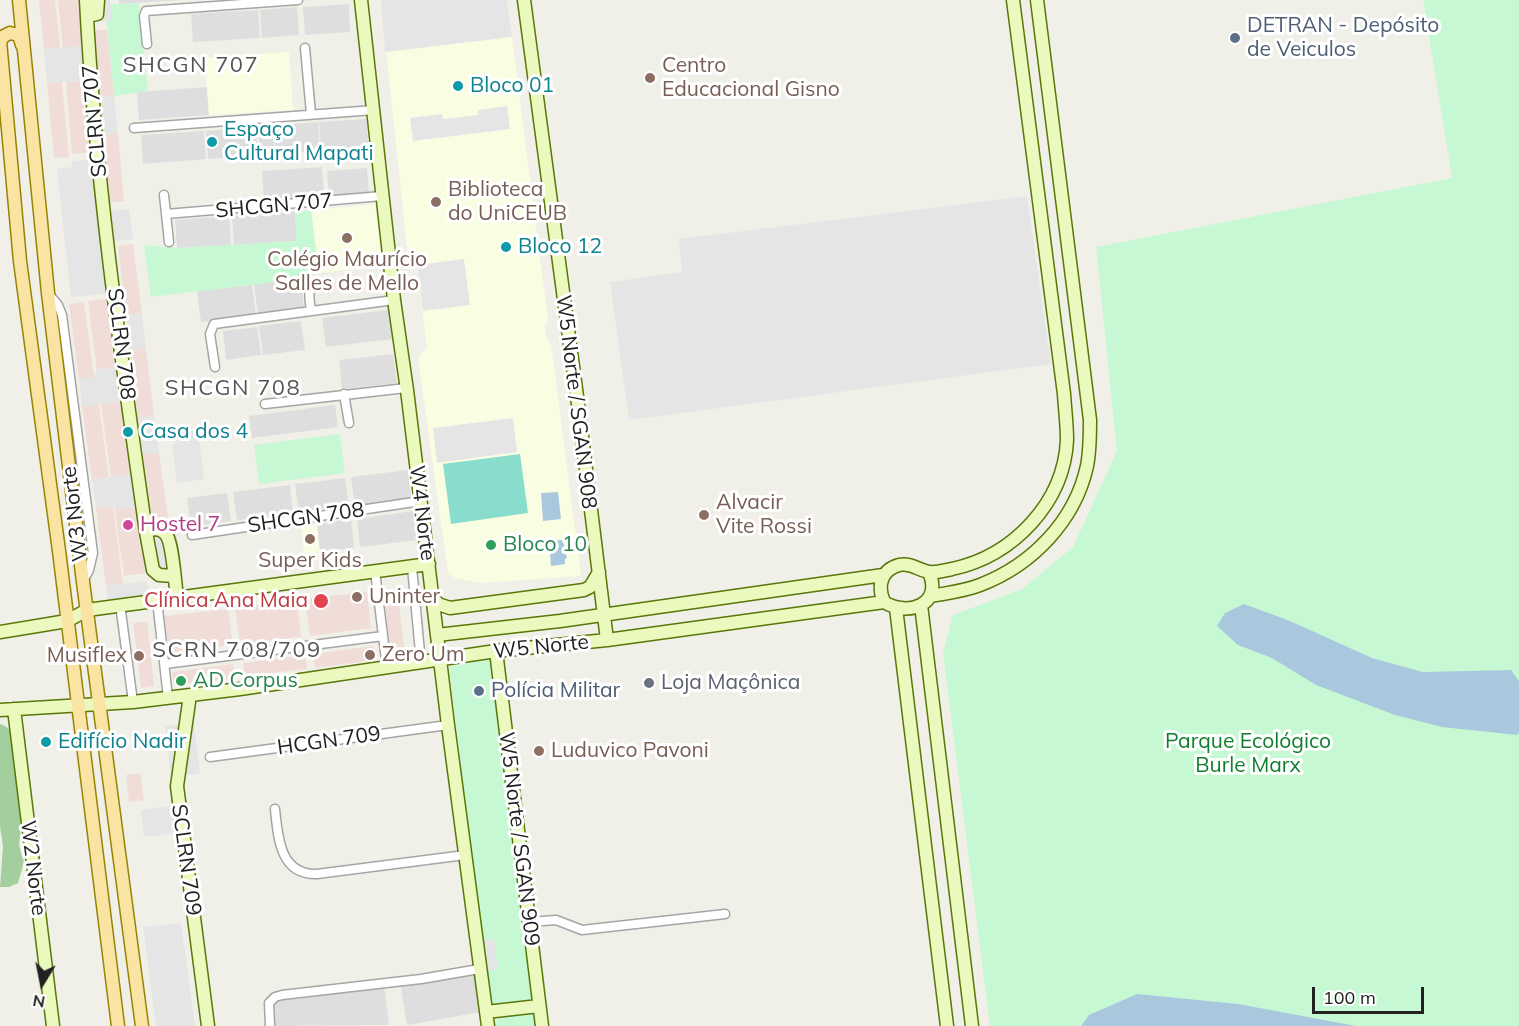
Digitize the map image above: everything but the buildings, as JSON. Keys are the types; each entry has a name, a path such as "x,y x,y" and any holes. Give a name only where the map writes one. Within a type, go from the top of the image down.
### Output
{"main road":[{"name":"W3 Norte","path":"19,0 48,293 83,582 142,1026"},
{"path":"0,41 7,34 19,34 25,58"},
{"name":"W3 Norte","path":"0,41 20,261 59,551 118,1026"},
{"path":"52,502 62,529 72,530 77,523"},
{"path":"59,551 63,544 70,543 75,544 80,555"},
{"path":"82,739 93,767 100,767 108,759"},
{"path":"88,782 100,778 110,785"}],"street":[{"name":"SCLRN 707","path":"86,0 89,63 105,227"},
{"path":"87,16 96,14 98,0"},
{"path":"147,44 144,16 146,11 298,0"},
{"name":"W4 Norte","path":"361,0 393,300 488,1026"},
{"name":"W5 Norte / SGAN 908","path":"524,0 607,639"},
{"path":"1013,0 1027,79 1031,83 1037,83 1046,75"},
{"path":"883,575 880,585 884,602 896,608 909,609 921,605 931,596 978,586 1024,563 1060,524 1073,505 1087,466 1090,420 1037,0"},
{"path":"437,635 604,615 883,575 903,565 922,568 929,572 953,568 992,554 1019,536 1044,508 1055,489 1067,442 1066,411 1017,23"},
{"path":"305,48 311,114"},
{"path":"1026,101 1032,95 1042,98 1046,105 1055,142"},
{"path":"134,128 374,110"},
{"path":"164,195 169,242"},
{"name":"SHCGN 707","path":"166,214 382,196"},
{"name":"SCLRN 708","path":"105,227 153,570 163,577 174,576"},
{"path":"311,311 309,291 316,283"},
{"path":"48,293 58,305 62,315 86,489 93,553 83,582"},
{"path":"215,367 210,334 214,324 393,300"},
{"path":"265,404 406,388"},
{"path":"344,394 349,423"},
{"name":"SHCGN 708","path":"192,535 421,501"},
{"path":"146,532 156,529 166,535 177,597"},
{"path":"0,632 67,621 87,610 120,604 429,564"},
{"path":"412,567 421,663"},
{"path":"375,571 387,668"},
{"path":"432,595 438,604 450,608 550,596 584,590 590,587 599,572"},
{"path":"929,572 933,585 931,596"},
{"path":"157,600 168,698"},
{"name":"W5 Norte","path":"440,660 884,602"},
{"path":"120,604 133,702"},
{"path":"921,605 971,1024"},
{"path":"896,608 947,1026"},
{"path":"165,664 383,636"},
{"name":"W5 Norte / SGAN 909","path":"496,651 542,1026"},
{"path":"0,710 133,702 440,660"},
{"name":"SCLRN 709","path":"190,695 177,786 208,1026"},
{"name":"W2 Norte","path":"14,709 53,1026"},
{"name":"HCGN 709","path":"210,757 448,725"},
{"path":"275,809 281,849 300,873 317,874 465,855"},
{"path":"529,922 556,920 582,930 725,914"},
{"path":"270,1026 269,1003 275,997 282,995 421,979 480,969"},
{"path":"486,1012 539,1006"}],"shaded area":[{"path":"39,0 55,0 60,48 44,49"},
{"path":"58,0 80,0 84,46 63,48"},
{"path":"92,0 110,0 112,20 94,22"},
{"path":"119,0 183,0 119,4"},
{"path":"381,0 507,0 548,320 545,327 546,339 551,344 581,576 480,583 455,578 448,572 418,358 427,348 417,268 410,269 407,249"},
{"path":"381,0 507,0 512,37 385,52"},
{"path":"349,4 350,32 305,35 303,7"},
{"path":"297,7 299,35 262,38 260,10"},
{"path":"258,10 260,38 193,42 191,14"},
{"path":"107,29 114,96 98,97 91,31"},
{"path":"84,46 87,80 47,83 44,49"},
{"path":"289,52 293,110 209,115 205,58"},
{"path":"87,80 94,152 72,154 66,82"},
{"path":"62,82 69,157 54,158 47,83"},
{"path":"207,87 209,115 139,120 137,92"},
{"path":"114,96 118,133 101,135 98,97"},
{"path":"507,106 510,129 413,141 410,118 442,114 443,119 478,115 478,110"},
{"path":"366,119 369,147 321,151 319,122"},
{"path":"318,122 320,151 260,155 258,127"},
{"path":"256,127 258,155 208,159 206,131"},
{"path":"204,131 206,159 143,164 141,135"},
{"path":"118,133 124,201 108,203 101,135"},
{"path":"96,159 110,293 71,297 57,169 72,167 72,161"},
{"path":"322,167 324,197 264,200 262,171"},
{"path":"367,168 369,193 329,196 327,171"},
{"path":"1027,196 1051,364 629,420 610,282 682,272 679,239"},
{"name":"Colégio Maurício Salles de Mello","path":"375,204 382,266 319,273 311,210"},
{"path":"129,209 133,239 114,241 110,211"},
{"path":"295,212 297,241 234,245 232,216"},
{"path":"229,216 231,245 177,248 175,220"},
{"path":"133,244 142,313 126,315 118,246"},
{"path":"464,259 470,305 423,311 417,265"},
{"path":"301,279 304,309 258,314 254,284"},
{"path":"252,285 256,315 201,322 197,291"},
{"path":"110,298 119,367 97,370 88,301"},
{"path":"84,302 94,377 79,379 69,304"},
{"path":"388,310 392,339 326,347 322,318"},
{"path":"142,313 146,349 130,351 126,315"},
{"path":"301,321 305,350 263,355 259,326"},
{"path":"257,327 261,355 226,360 223,331"},
{"path":"146,349 154,416 138,418 130,351"},
{"path":"393,354 397,383 342,389 339,360"},
{"path":"119,367 123,401 82,406 79,379 94,377 97,370"},
{"path":"123,401 133,474 111,477 101,404"},
{"path":"99,404 109,478 92,480 82,406"},
{"path":"335,405 338,427 252,438 249,416"},
{"path":"154,416 159,453 143,454 138,418"},
{"path":"513,418 517,452 437,463 433,428"},
{"path":"198,430 204,479 177,483 172,444 177,443 176,433"},
{"path":"159,453 168,518 152,520 143,454"},
{"path":"520,454 528,513 451,524 443,464"},
{"path":"408,470 411,498 355,506 351,477"},
{"path":"133,474 137,507 115,510 113,506 96,508 92,480"},
{"path":"345,478 349,506 299,513 295,484"},
{"path":"290,485 293,513 237,520 233,492"},
{"path":"558,492 561,519 543,521 541,493"},
{"path":"227,493 231,521 191,526 187,498"},
{"path":"113,506 123,584 106,586 96,508"},
{"path":"137,507 146,573 124,576 115,510"},
{"path":"413,511 417,540 360,547 357,519"},
{"path":"351,519 354,548 304,554 301,526"},
{"path":"175,523 181,572 160,575 153,526"},
{"name":"Super Kids","path":"317,524 320,552 304,554 301,526"},
{"path":"563,540 567,558 565,564 551,566 549,541"},
{"path":"147,581 149,595 108,601 106,586"},
{"path":"397,589 405,655 391,656 383,590"},
{"path":"367,592 371,628 310,636 305,599"},
{"path":"297,600 301,637 240,644 235,608"},
{"path":"1244,604 1290,621 1372,658 1423,672 1511,670 1519,681 1519,733 1517,735 1442,727 1395,715 1316,685 1272,658 1238,645 1217,626 1225,613"},
{"path":"228,609 233,645 169,653 164,616"},
{"path":"147,621 154,686 141,688 133,623"},
{"path":"373,646 374,660 315,668 313,654"},
{"path":"305,655 307,669 244,676 243,663"},
{"path":"233,664 235,678 174,685 172,672"},
{"path":"194,723 200,774 171,777 165,726"},
{"path":"140,773 144,800 129,802 126,775"},
{"path":"174,806 177,833 144,837 141,810"},
{"path":"181,923 195,1026 156,1026 143,927"},
{"path":"494,939 498,970 488,971 484,940"},
{"path":"474,971 481,1012 407,1025 400,982"},
{"path":"384,984 389,1025 270,1026 269,1003 278,996"},
{"path":"1137,994 1238,1004 1356,1026 1081,1026 1089,1015"}],"green space":[{"name":"Parque Ecológico Burle Marx","path":"1423,0 1519,0 1519,1026 990,1026 943,653 953,615 1022,589 1073,547 1117,451 1096,247 1452,178"},
{"path":"139,3 148,91 114,96 105,5"},
{"path":"311,210 319,273 301,279 151,297 144,245 177,248 296,241 295,212"},
{"path":"340,434 345,473 259,484 254,445"},
{"path":"491,659 533,1001 495,1008 490,1003 449,667"},
{"path":"0,724 9,729 13,739 21,827 19,845 24,862 18,883 9,887 0,887 3,846 0,827"},
{"path":"530,1014 534,1016 537,1026 494,1026 498,1018"}],"place":[{"name":"DETRAN - Depósito de Veiculos","path":"1235,38"},
{"name":"Centro Educacional Gisno","path":"650,78"},
{"name":"Bloco 01","path":"458,86"},
{"name":"Espaço Cultural Mapati","path":"212,142"},
{"name":"Biblioteca do UniCEUB","path":"436,202"},
{"name":"Colégio Maurício Salles de Mello","path":"347,238"},
{"name":"Bloco 12","path":"506,247"},
{"name":"Casa dos 4","path":"128,432"},
{"name":"Alvacir Vite Rossi","path":"704,515"},
{"name":"Hostel 7","path":"128,525"},
{"name":"Super Kids","path":"310,539"},
{"name":"Bloco 10","path":"491,545"},
{"name":"Uninter","path":"357,597"},
{"name":"Clínica Ana Maia","path":"321,601"},
{"name":"Zero Um","path":"370,655"},
{"name":"Musiflex","path":"139,656"},
{"name":"AD Corpus","path":"181,681"},
{"name":"Loja Maçônica","path":"649,683"},
{"name":"Polícia Militar","path":"479,691"},
{"name":"Edifício Nadir","path":"46,742"},
{"name":"Luduvico Pavoni","path":"539,751"}],"district":[{"name":"SHCGN 707","path":"191,65"},
{"name":"SHCGN 708","path":"233,388"},
{"name":"SCRN 708/709","path":"237,650"}]}
